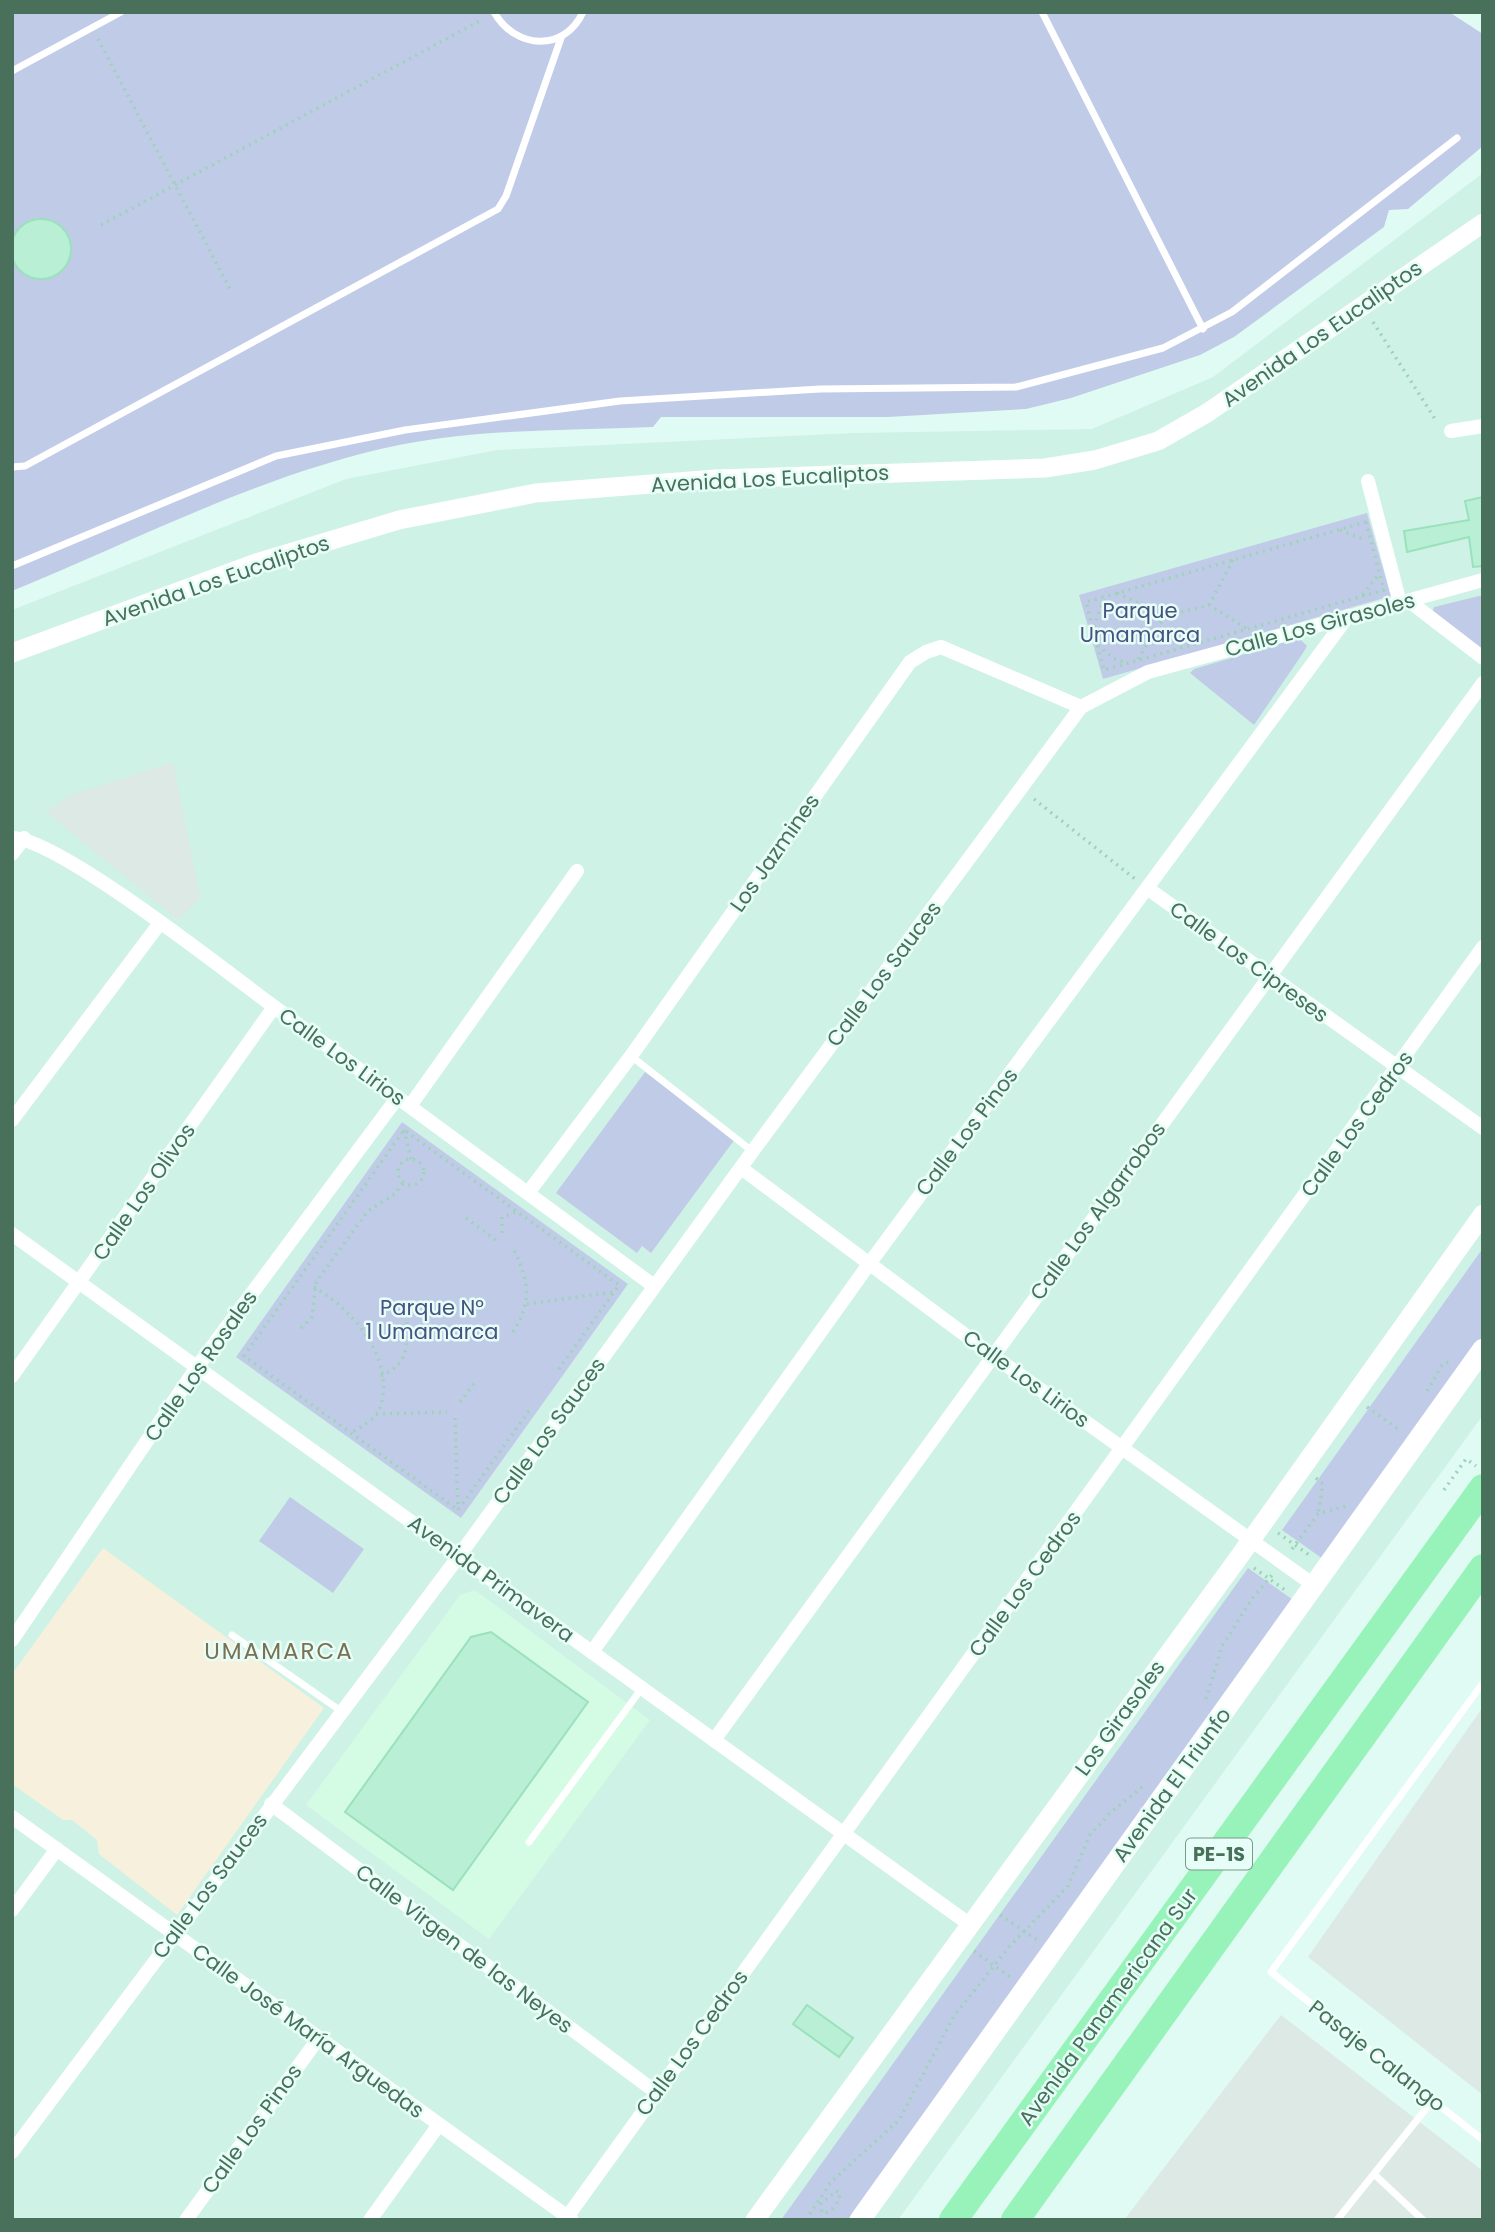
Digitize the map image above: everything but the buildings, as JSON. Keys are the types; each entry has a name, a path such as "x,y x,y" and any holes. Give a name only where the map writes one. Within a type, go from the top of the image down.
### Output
{"highway":[{"name":"Avenida Panamericana Sur","path":"953,2220 1112,2004 1483,1488"},
{"name":"PE-1S","path":"1015,2220 1483,1568"},
{"path":"938,2220 1004,2148"}],"main road":[{"name":"Avenida El Triunfo","path":"860,2220 1483,1349"}],"street":[{"name":"Avenida Los Eucaliptos","path":"12,653 259,562 398,520 536,493 716,479 1045,468 1095,460 1158,441 1206,414 1483,223"},
{"path":"1451,431 1483,426"},
{"path":"1368,481 1404,602 1483,658"},
{"name":"Calle Los Girasoles","path":"1082,707 1148,672 1483,580"},
{"name":"Calle Los Pinos","path":"592,1652 869,1264 1348,616"},
{"name":"Los Jazmines","path":"528,1193 631,1056 910,662 926,652 941,648 1082,707"},
{"name":"Calle Los Algarrobos","path":"715,1740 992,1355 1271,977 1483,683"},
{"name":"Calle Los Sauces","path":"12,2152 459,1556 752,1152 1082,707"},
{"path":"12,855 18,838"},
{"name":"Calle Los Lirios","path":"18,838 53,851 160,923 654,1286"},
{"name":"Calle Los Rosales","path":"12,1640 197,1367 404,1102 577,871"},
{"name":"Calle Los Cipreses","path":"1147,888 1483,1128"},
{"path":"12,1120 160,923"},
{"name":"Calle Los Cedros","path":"568,2219 1483,947"},
{"name":"Calle Los Olivos","path":"12,1376 274,1007"},
{"name":"Calle Los Lirios","path":"741,1168 992,1355 1282,1563 1309,1594"},
{"name":"Los Girasoles","path":"755,2220 963,1931 1264,1522 1483,1214"},
{"name":"Avenida Primavera","path":"12,1234 844,1834 963,1931"},
{"name":"Calle Virgen de las Neyes","path":"271,1804 657,2093"},
{"name":"Calle José María Arguedas","path":"12,1817 568,2219"},
{"path":"12,1910 57,1849"},
{"name":"Calle Los Pinos","path":"186,2220 318,2039"},
{"path":"370,2220 438,2126"}],"lane":[{"path":"12,71 121,12"},
{"path":"494,13 502,26 522,39 545,42 561,38 573,28 583,12"},
{"path":"1042,12 1203,328"},
{"path":"12,467 25,466 498,209 506,196 561,38"},
{"path":"12,566 276,456 405,430 620,401 820,389 1016,387 1163,348 1233,312 1457,138"},
{"path":"631,1056 752,1152"},
{"path":"232,1635 341,1711"},
{"name":"Pasaje Calango","path":"1483,1684 1271,1972 1483,2140"},
{"path":"529,1842 642,1688"},
{"path":"1337,2220 1433,2100"},
{"path":"1374,2174 1423,2220"}],"path":[{"path":"101,225 494,13"},
{"path":"92,28 230,289"},
{"path":"1363,306 1436,421 1451,431"},
{"path":"1366,522 1384,590 1104,670 1086,602 1338,530 1366,522"},
{"path":"1338,530 1360,536 1373,547"},
{"path":"1209,605 1233,560"},
{"path":"1361,597 1379,571"},
{"path":"1117,593 1164,616 1209,605 1248,629"},
{"path":"1094,631 1100,608 1109,595"},
{"path":"1137,661 1164,616"},
{"path":"1097,643 1113,658 1128,664"},
{"name":"Calle Los Cipreses","path":"1021,789 1147,888"},
{"path":"404,1130 411,1159 422,1165 424,1177 414,1185 403,1182 398,1175 400,1166 411,1159"},
{"path":"404,1130 619,1284 556,1373"},
{"path":"404,1130 244,1356 458,1510"},
{"path":"301,1328 312,1317 314,1287 368,1211 395,1194 403,1182"},
{"path":"502,1233 502,1217 518,1212"},
{"path":"466,1218 497,1241"},
{"path":"513,1332 527,1304 527,1283 514,1250"},
{"path":"314,1287 334,1299 354,1317 367,1336 381,1376 380,1408 351,1433"},
{"path":"527,1304 614,1292"},
{"path":"381,1376 399,1367 406,1351 408,1305"},
{"path":"1426,1398 1427,1387 1443,1364 1452,1361"},
{"path":"460,1402 476,1381"},
{"path":"1370,1409 1405,1434"},
{"path":"458,1510 529,1411"},
{"path":"376,1414 447,1412"},
{"path":"455,1419 458,1510"},
{"path":"1444,1490 1465,1459"},
{"path":"1203,1710 1222,1646 1318,1514 1323,1483"},
{"path":"1318,1514 1351,1505"},
{"path":"1264,1522 1328,1568"},
{"path":"1238,1557 1269,1579 1309,1594"},
{"path":"806,2220 846,2166 899,2120 954,2017 994,1965 1068,1886 1090,1835 1154,1776"},
{"path":"984,1903 1053,1952"},
{"path":"963,1931 994,1965 1026,1988"},
{"path":"836,2191 840,2193 834,2207 825,2214 820,2211 822,2197 836,2191"}],"shaded area":[{"path":"1483,173 1483,1415 898,2220 12,2220 12,610 346,479 497,450 853,433 1092,429 1213,377"},
{"path":"173,762 200,897 178,920 46,812 68,796"},
{"path":"103,1548 324,1708 177,1915 99,1854 97,1840 72,1820 63,1820 12,1784 12,1674"},
{"path":"475,1590 650,1720 489,1939 306,1805 460,1595"},
{"path":"1483,1707 1483,2095 1308,1957"},
{"path":"1281,2015 1483,2171 1483,2220 1124,2220"}],"green space":[{"path":"12,12 1449,12 1483,34 1483,146 1408,209 1389,210 1384,227 1234,337 1200,355 1071,398 1026,409 888,417 661,417 653,427 494,433 399,445 299,472 251,490 12,591"},
{"name":"Parque Umamarca","path":"1367,513 1391,596 1103,679 1079,595"},
{"path":"1483,595 1483,653 1432,613 1434,607"},
{"path":"1299,638 1307,646 1254,725 1190,673 1194,669"},
{"path":"645,1072 735,1139 651,1253 642,1246 637,1253 556,1193"},
{"name":"Parque N° 1 Umamarca","path":"402,1122 628,1284 461,1518 236,1357"},
{"path":"1483,1248 1483,1340 1323,1559 1282,1530"},
{"path":"290,1497 364,1549 333,1593 259,1541"},
{"path":"1248,1568 1296,1602 848,2220 781,2220"}],"district":[{"name":"UMAMARCA","path":"279,1651"}]}
